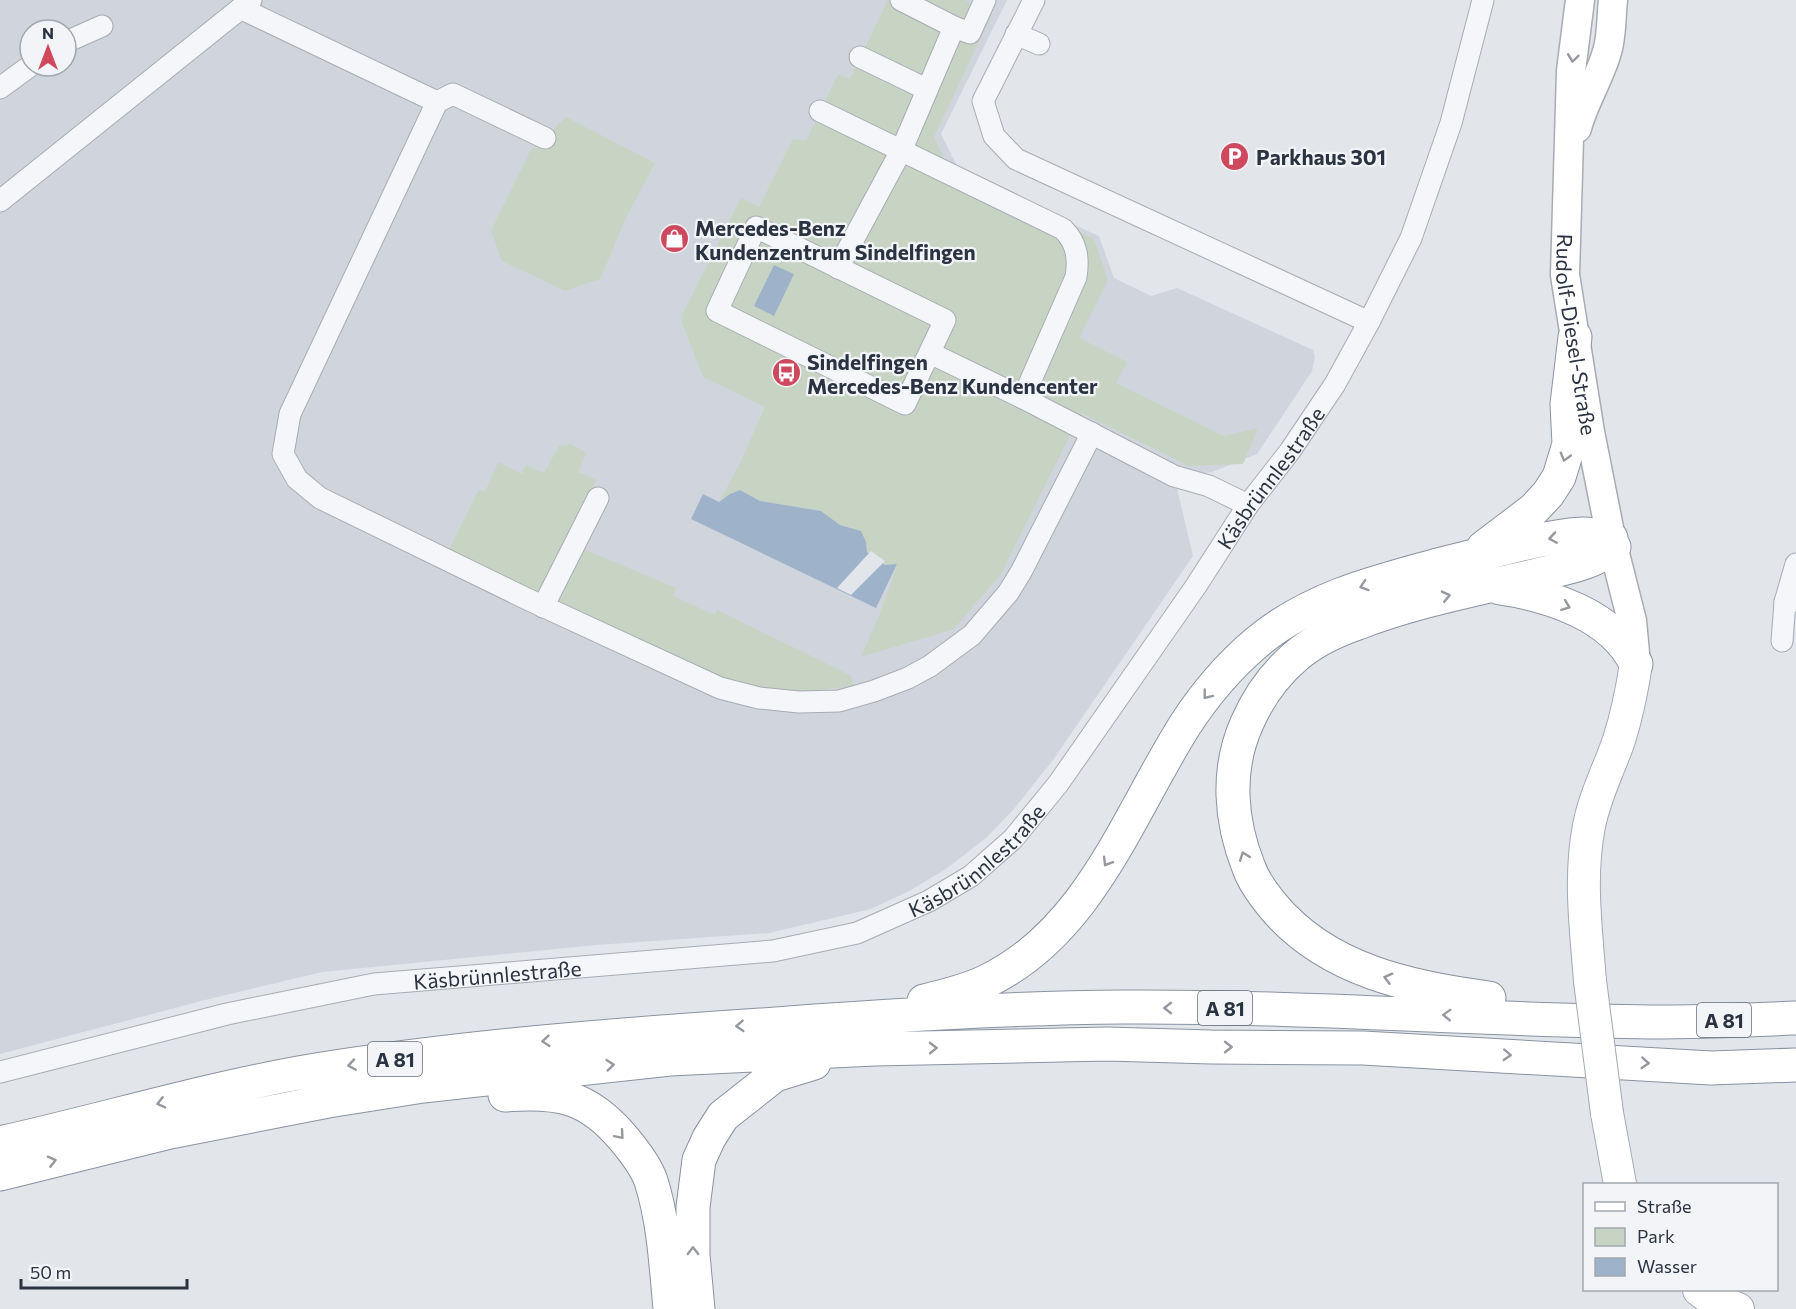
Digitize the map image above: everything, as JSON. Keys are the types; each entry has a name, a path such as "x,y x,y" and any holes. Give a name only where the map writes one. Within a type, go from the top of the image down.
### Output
{"highway":[{"path":"1472,556 1533,510 1548,495 1559,477 1569,444 1567,404 1575,337"},
{"path":"798,1022 910,1005 984,983 1005,971 1046,939 1087,892 1121,840 1186,724 1220,678 1258,642 1306,610 1336,596 1472,556 1540,540 1586,534 1612,543"},
{"path":"1612,543 1582,564 1412,604 1335,631 1296,656 1276,676 1251,714 1241,736 1234,766 1232,790 1234,817 1243,855 1250,872 1266,897 1284,919 1325,950 1377,975 1429,988 1471,996 1569,1007 1621,1008 1652,1022"},
{"path":"1489,587 1525,591 1573,608 1590,617 1623,644 1636,664"},
{"name":"A 81","path":"0,1143 184,1097 319,1070 412,1056 541,1041 798,1022 1006,1010 1123,1007 1280,1008 1652,1022 1796,1018"},
{"name":"A 81","path":"0,1174 115,1145 261,1113 423,1086 670,1059 874,1049 1107,1044 1363,1048 1711,1068 1796,1065"},
{"path":"698,1309 693,1255 693,1207 699,1160 723,1116 775,1075 874,1049"},
{"path":"261,1113 537,1092 576,1100 596,1111 617,1131 635,1152 650,1179 661,1222 670,1309"}],"main road":[{"name":"Rudolf-Diesel-Straße","path":"1580,0 1571,71 1565,275 1590,432 1612,543 1632,621 1636,664"},
{"path":"1567,171 1579,118 1608,50 1612,0"},
{"path":"1620,1183 1607,1113 1590,981 1583,887 1589,827 1599,788 1619,741 1628,709 1636,664"},
{"path":"1700,1291 1738,1309"}],"street":[{"path":"901,0 970,33 985,0"},
{"path":"1034,0 983,101 994,136 1016,159 1369,322"},
{"name":"Käsbrünnlestraße","path":"0,1072 227,1014 374,984 773,951 857,933 929,901 971,876 1013,839 1058,784 1196,586 1248,505 1290,451 1322,403 1369,322 1415,228 1451,123 1483,0"},
{"path":"0,201 246,4 437,102"},
{"path":"78,37 102,26"},
{"path":"838,268 902,149 954,27"},
{"path":"1016,34 1039,44"},
{"path":"860,57 926,89"},
{"path":"0,88 18,75"},
{"path":"544,138 453,94 437,102 290,414 283,454 297,479 320,498 543,607 720,688 759,698 799,702 839,701 908,678 930,666 972,635 1008,593 1035,547 1092,433"},
{"path":"820,111 1063,229 1070,237 1077,249 1076,277 1023,398"},
{"path":"756,227 945,320 930,353 905,404 717,311 756,227"},
{"path":"930,353 1174,476 1209,486 1248,505"},
{"path":"543,607 598,498"},
{"path":"1782,641 1796,564"}],"shaded area":[{"path":"0,0 1007,0 941,134 961,174 1099,236 1114,278 1151,296 1177,288 1313,350 1315,357 1312,371 1257,454 1212,472 1174,476 1193,556 1053,760 1013,810 986,838 946,869 909,891 871,909 769,933 596,945 322,972 0,1054"}],"green space":[{"path":"888,0 965,0 992,14 934,137 948,168 1094,239 1108,280 1079,338 1127,362 1116,383 1224,436 1258,428 1243,464 1189,466 1081,413 1001,574 954,629 861,657 881,611 897,565 886,565 867,552 866,542 851,527 840,525 821,511 760,501 740,490 719,502 740,463 765,407 703,377 682,323 682,315 741,198 759,207 793,139 806,141 838,74 850,79"},
{"path":"566,117 655,163 627,216 600,279 565,291 502,261 491,231 530,151"},
{"path":"571,444 586,453 578,472 596,480 567,542 676,588 673,596 715,615 717,610 850,675 854,686 797,692 739,685 566,608 448,551 479,490 485,492 498,462 522,474 526,465 544,473 559,446"}],"water":[{"path":"774,265 794,274 774,316 754,306"},
{"path":"740,490 760,501 821,511 840,525 861,531 867,552 885,565 897,564 876,608 691,519 703,494 719,502"}],"pier":[{"path":"871,551 885,561 851,595 837,588"}],"place":[{"name":"Parkhaus 301","path":"1235,156"},
{"name":"Mercedes-Benz Kundenzentrum Sindelfingen","path":"674,239"},
{"name":"Sindelfingen Mercedes-Benz Kundencenter","path":"786,373"}]}
